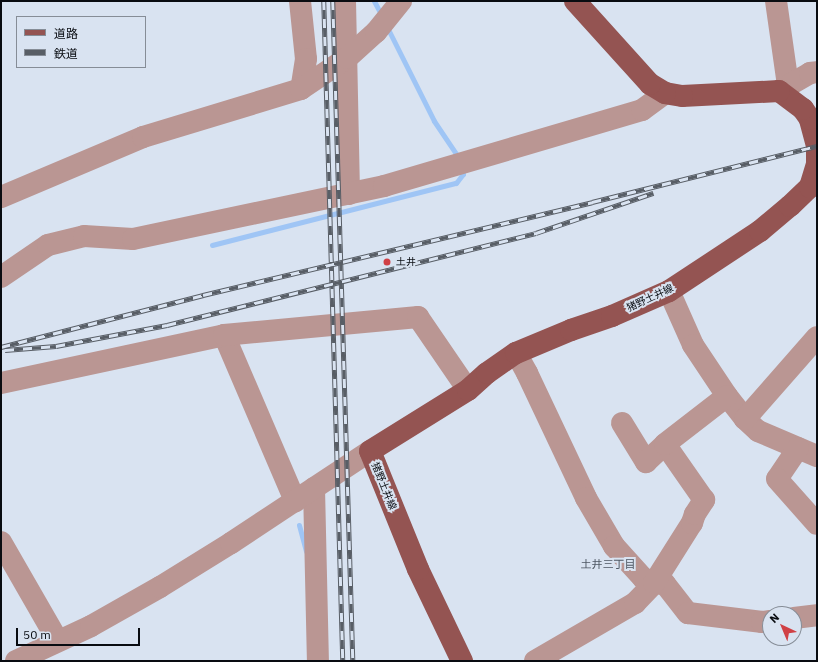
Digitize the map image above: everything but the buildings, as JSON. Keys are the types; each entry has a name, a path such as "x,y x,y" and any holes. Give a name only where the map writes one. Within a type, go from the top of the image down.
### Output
{"main road":[{"path":"581,4 650,84 665,93 682,96 784,88"},
{"name":"猪野土井線","path":"462,661 418,569 370,451 468,390 487,373 516,353 571,330 612,316 669,291 760,231 810,187 817,164 817,146 810,119 784,88"}],"street":[{"path":"300,1 306,58 300,89"},
{"path":"345,1 349,194"},
{"path":"776,1 784,88 810,73 817,72"},
{"path":"1,197 143,137 300,89 347,58 376,32 397,6"},
{"path":"1,277 48,245 84,236 133,239 384,186 642,110 665,93"},
{"path":"669,291 692,345 727,396 745,418 758,431 808,452 777,480 817,524"},
{"path":"1,383 224,335 418,317 468,390"},
{"path":"224,335 295,501"},
{"path":"745,418 817,337"},
{"path":"516,353 528,372 586,498 614,546 643,578 654,583 665,584 688,613 762,622"},
{"path":"622,423 646,462 665,444 727,396"},
{"path":"535,661 635,603 654,583 692,523 695,514 704,500 665,444"},
{"path":"16,661 91,626 160,587 370,451"},
{"path":"314,488 318,661"},
{"path":"1,542 58,641"},
{"path":"802,617 817,615"}],"waterway":[{"path":"374,1 382,16"},
{"path":"387,27 434,121 459,158"},
{"path":"212,245 456,183 463,174 462,169"},
{"path":"299,525 306,551"}],"railway":[{"path":"324,1 343,661"},
{"path":"333,1 353,661"},
{"path":"1,347 203,295 592,202 817,146"},
{"path":"5,350 56,346 167,325 536,233 653,193"}],"place":[{"name":"土井","path":"387,262"}],"district":[{"name":"土井三丁目","path":"608,564"}]}
